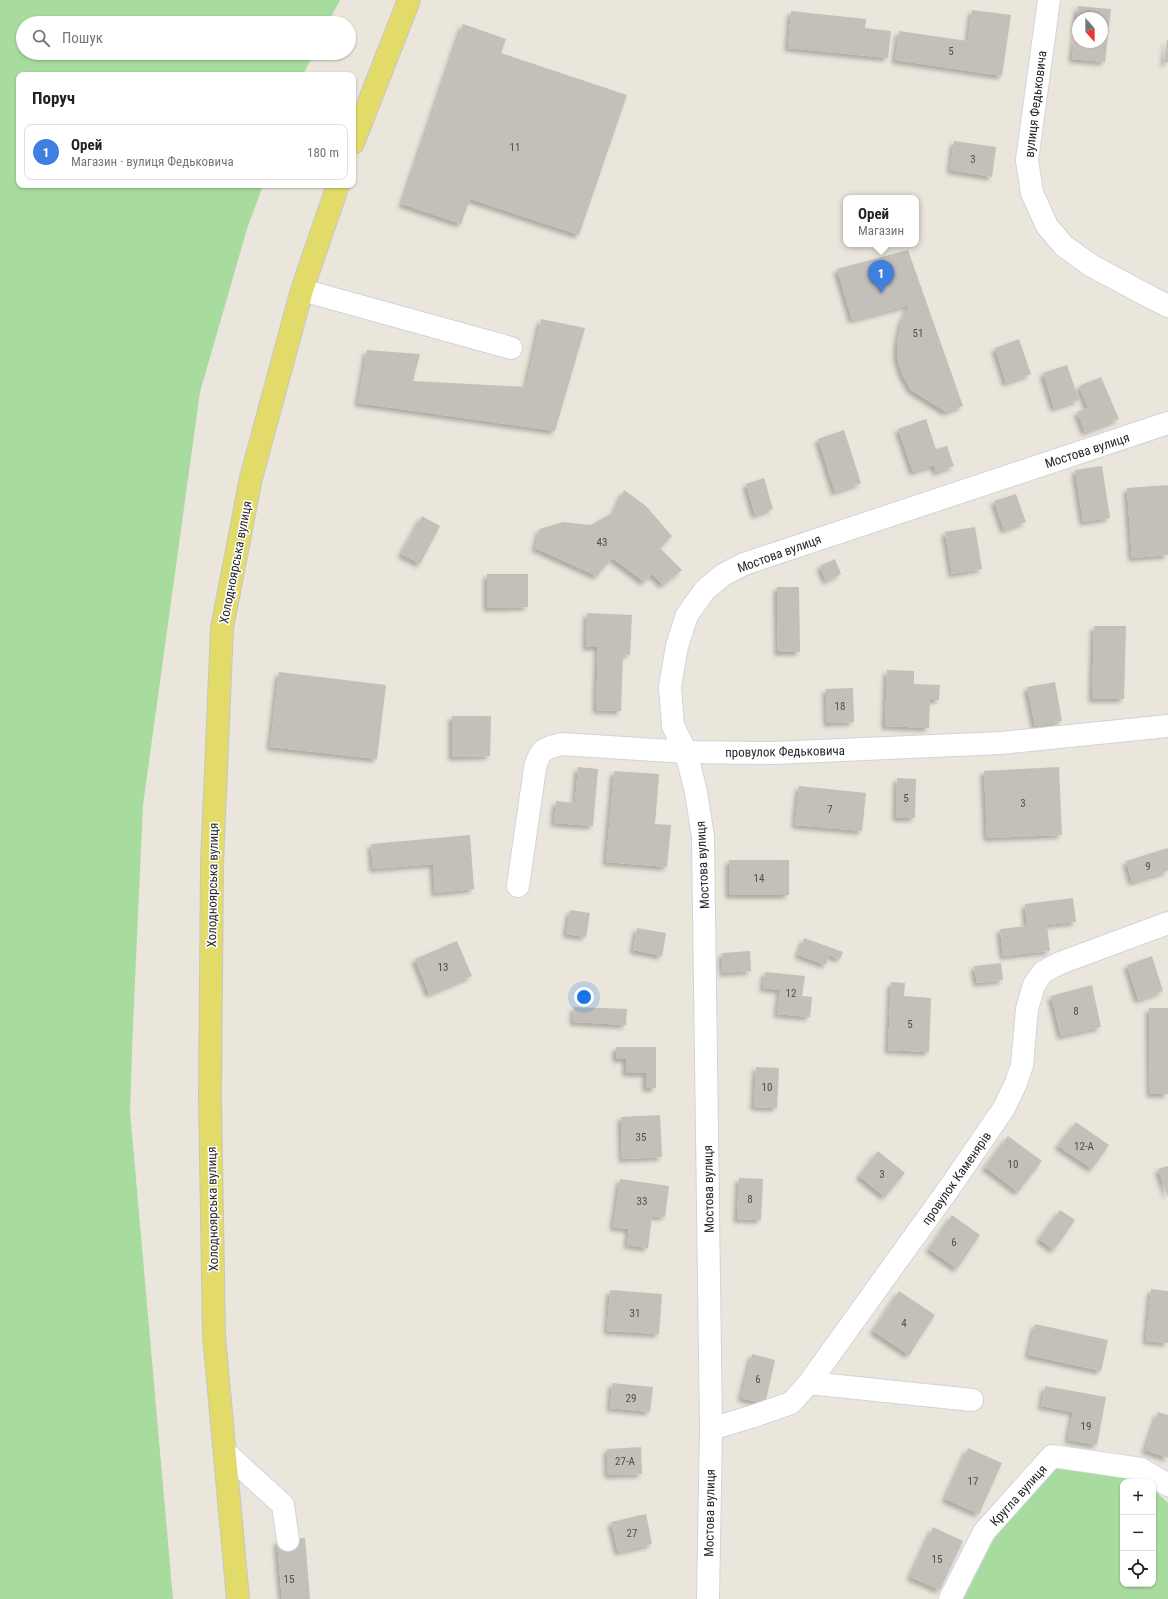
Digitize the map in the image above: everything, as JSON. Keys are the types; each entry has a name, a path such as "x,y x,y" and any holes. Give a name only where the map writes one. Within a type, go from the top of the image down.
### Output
{"main road":[{"path":"356,135 409,0"},
{"name":"Холодноярська вулиця","path":"238,1599 226,1452 214,1336 210,1097 212,863 222,628 251,478 302,290 337,188"}],"street":[{"name":"вулиця Федьковича","path":"1049,0 1027,160 1032,192 1047,226 1064,246 1092,266 1168,306"},
{"path":"302,290 511,348"},
{"name":"Мостова вулиця","path":"708,1599 711,1429 703,837 696,792 686,752 673,726 670,687 677,646 687,615 705,590 723,574 744,564 1168,423"},
{"name":"провулок Федьковича","path":"518,886 538,755 546,748 562,744 686,752 773,753 1001,742 1168,726"},
{"name":"провулок Каменярів","path":"711,1429 791,1403 809,1383 950,1187 1004,1108 1016,1083 1022,1065 1027,1009 1034,985 1043,972 1060,963 1168,923"},
{"path":"809,1383 972,1400"},
{"path":"226,1452 284,1505 288,1540"},
{"name":"Кругла вулиця","path":"950,1599 984,1532 1052,1456 1141,1469 1168,1485"}],"green space":[{"path":"0,0 340,0 332,16 16,16 16,60 310,60 304,72 16,72 16,188 262,188 247,229 200,392 143,805 130,1111 173,1599 0,1599"},
{"path":"1054,1464 1139,1476 1142,1479 1120,1479 1120,1587 1156,1587 1156,1492 1168,1503 1168,1599 959,1599 990,1536"}],"building":[{"path":"1078,6 1111,9 1108,36 1108,12 1077,12"},
{"path":"972,10 1011,15 1002,76 895,60 899,31 968,41"},
{"path":"791,11 866,19 865,28 891,31 888,58 788,48"},
{"path":"463,24 506,39 501,53 627,95 579,235 470,199 461,224 402,204"},
{"path":"1168,40 1168,63 1164,62"},
{"path":"1073,48 1107,48 1105,62 1072,59"},
{"path":"954,141 996,147 992,177 950,170"},
{"path":"908,250 963,406 946,412 911,390 902,374 897,358 897,343 901,323 909,305 852,320 837,269"},
{"path":"541,319 585,328 555,431 358,403 367,350 420,354 413,381 526,387"},
{"path":"1019,339 1031,374 1006,383 995,348"},
{"path":"1067,365 1079,400 1054,408 1043,373"},
{"path":"1101,377 1119,419 1085,432 1077,412 1088,408 1079,386"},
{"path":"926,419 936,449 947,446 954,466 936,472 934,465 913,472 898,429"},
{"path":"844,430 861,483 835,492 818,439"},
{"path":"1102,466 1110,518 1083,522 1075,470"},
{"path":"764,478 773,509 755,515 746,484"},
{"path":"1168,485 1168,555 1132,558 1127,488"},
{"path":"624,490 646,506 672,536 660,548 682,570 663,585 652,574 644,582 612,558 597,576 535,548 540,529 563,522 591,525 614,512"},
{"path":"1016,494 1026,522 1004,530 994,501"},
{"path":"422,516 440,526 420,564 401,554"},
{"path":"975,527 982,569 952,574 945,532"},
{"path":"835,559 841,574 826,581 820,566"},
{"path":"487,574 528,574 528,607 487,608"},
{"path":"777,587 799,587 800,652 778,652"},
{"path":"587,613 632,615 630,655 623,654 621,711 596,710 598,647 586,647"},
{"path":"1094,626 1126,626 1124,699 1092,699"},
{"path":"887,670 914,671 914,684 940,685 939,700 930,700 929,728 885,726"},
{"path":"279,672 386,685 377,759 270,747"},
{"path":"1055,682 1062,721 1035,726 1027,687"},
{"path":"853,688 854,722 827,723 826,689"},
{"path":"452,716 491,716 490,756 452,757"},
{"path":"578,767 598,769 593,826 554,823 556,801 575,803"},
{"path":"1059,767 1062,835 987,838 984,771"},
{"path":"614,771 659,774 655,824 671,825 667,867 606,862"},
{"path":"897,778 916,779 915,818 896,818"},
{"path":"799,786 866,793 862,831 795,825"},
{"path":"470,835 474,889 435,893 433,864 373,869 371,844"},
{"path":"1168,848 1168,871 1132,882 1126,861"},
{"path":"729,860 789,860 789,895 729,895"},
{"path":"1073,898 1076,922 1047,925 1050,951 1003,956 1000,929 1027,926 1025,904"},
{"path":"570,910 590,913 586,937 566,934"},
{"path":"637,928 666,933 662,956 633,950"},
{"path":"804,938 843,952 840,959 829,955 826,965 798,955"},
{"path":"457,941 472,976 429,994 415,959"},
{"path":"750,951 751,971 723,973 722,953"},
{"path":"1152,956 1163,991 1138,1000 1127,965"},
{"path":"1001,963 1003,980 977,983 974,966"},
{"path":"765,972 805,976 802,996 812,997 810,1017 777,1014 780,990 763,988"},
{"path":"891,982 905,983 904,996 931,998 929,1052 888,1050"},
{"path":"1092,985 1101,1027 1061,1036 1051,996"},
{"path":"574,1007 627,1009 626,1025 573,1022"},
{"path":"1149,1008 1168,1008 1168,1094 1150,1094"},
{"path":"616,1047 656,1047 656,1088 646,1088 646,1073 626,1073 626,1059 616,1059"},
{"path":"756,1067 779,1068 777,1108 754,1107"},
{"path":"660,1115 662,1157 622,1159 621,1117"},
{"path":"1076,1122 1109,1145 1092,1169 1058,1146"},
{"path":"1008,1136 1042,1161 1018,1192 985,1167"},
{"path":"878,1151 905,1173 885,1197 859,1176"},
{"path":"1168,1166 1168,1197 1158,1169"},
{"path":"739,1178 763,1179 761,1220 737,1219"},
{"path":"620,1179 669,1186 665,1217 652,1216 648,1248 627,1245 629,1229 613,1227"},
{"path":"1060,1210 1075,1220 1054,1250 1039,1239"},
{"path":"952,1215 980,1235 957,1269 929,1249"},
{"path":"1151,1289 1168,1291 1168,1343 1146,1341"},
{"path":"610,1290 662,1294 659,1334 607,1331"},
{"path":"899,1291 935,1315 909,1355 873,1331"},
{"path":"1035,1324 1108,1340 1101,1371 1028,1355"},
{"path":"752,1354 775,1360 765,1404 741,1398"},
{"path":"612,1383 653,1387 650,1412 610,1408"},
{"path":"1045,1386 1106,1397 1097,1445 1068,1440 1073,1412 1041,1406"},
{"path":"1158,1412 1168,1415 1168,1458 1145,1450"},
{"path":"641,1447 642,1474 608,1475 607,1449"},
{"path":"968,1448 1002,1463 979,1514 945,1499"},
{"path":"646,1514 652,1544 618,1552 611,1522"},
{"path":"933,1527 963,1541 940,1590 910,1577"},
{"path":"305,1538 310,1599 282,1599 277,1541"}],"tunnel":[{"path":"288,1540 295,1599"}],"place":[{"name":"Орей","path":"881,293"}]}
